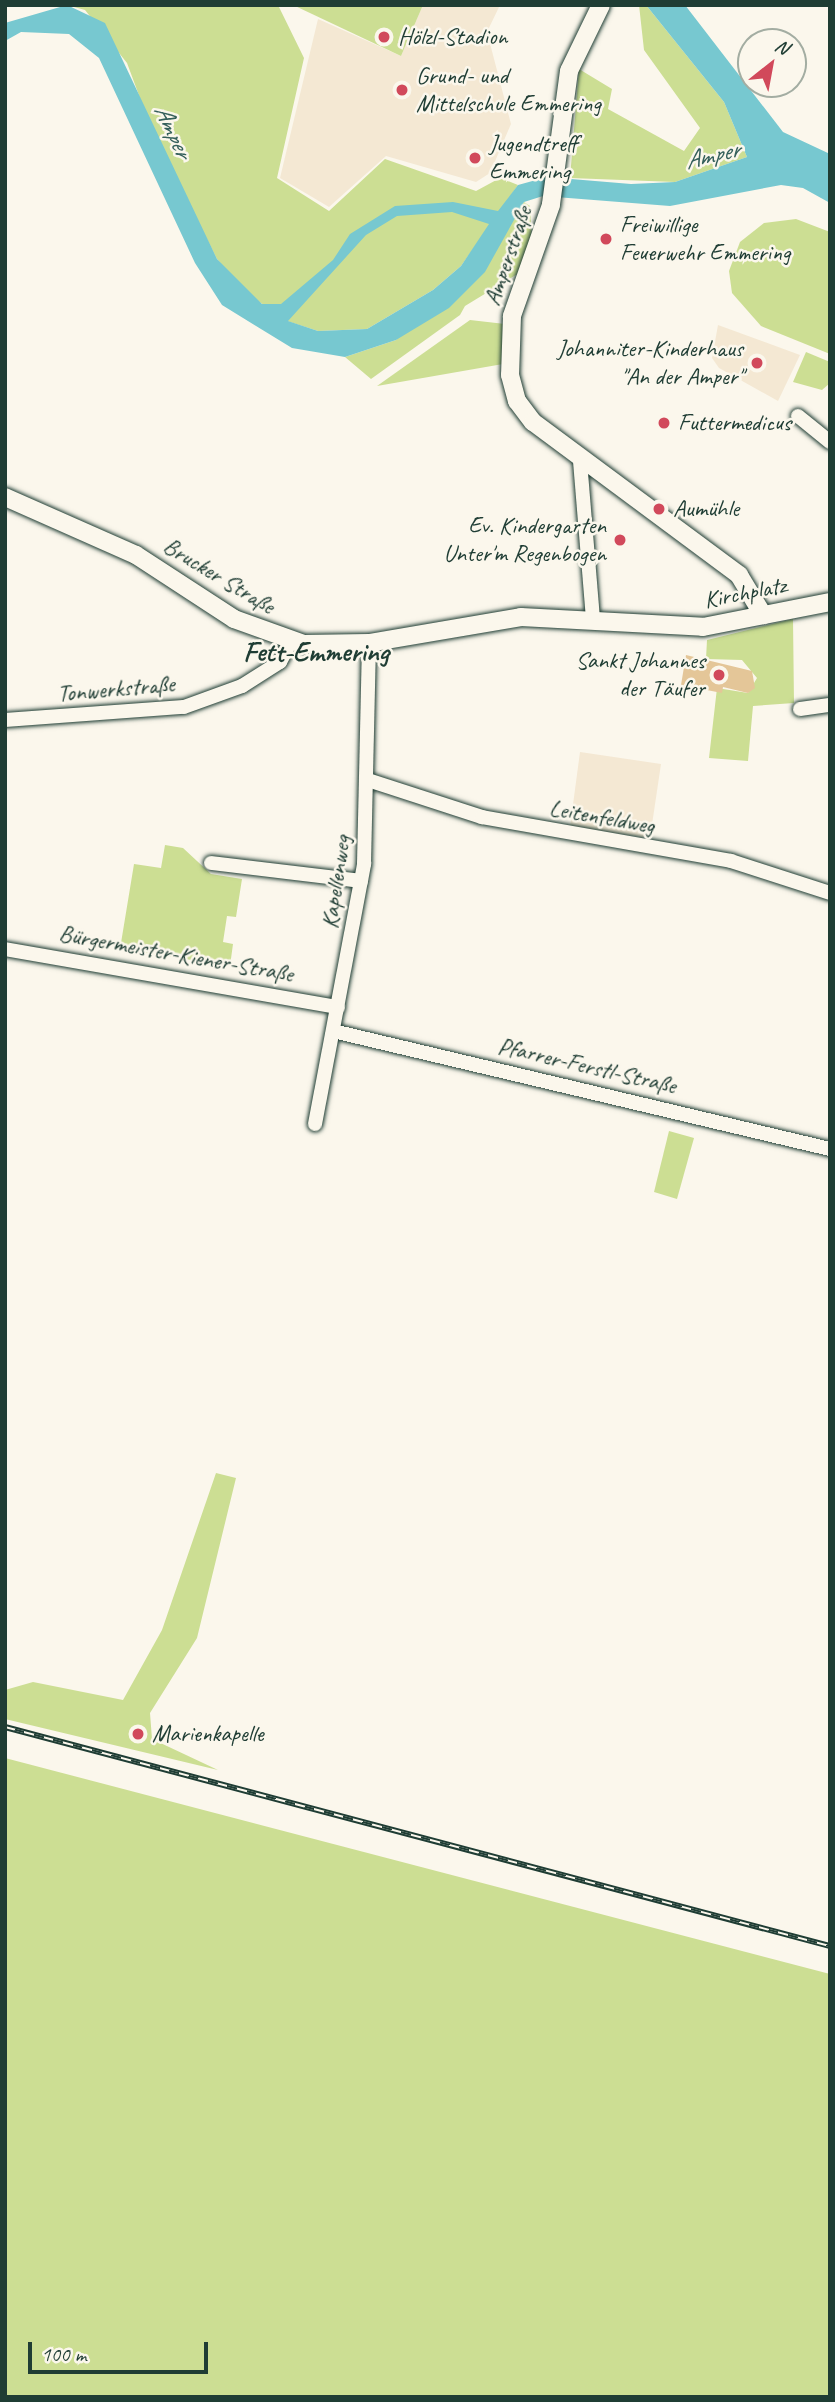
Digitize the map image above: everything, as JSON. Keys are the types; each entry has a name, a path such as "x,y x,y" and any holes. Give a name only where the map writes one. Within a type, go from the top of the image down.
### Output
{"street":[{"name":"Amperstraße","path":"601,5 569,71 558,171 551,205 512,316 510,375 517,401 533,422 580,461 739,575 763,615"},
{"path":"798,416 830,442"},
{"path":"580,461 593,619"},
{"name":"Brucker Straße","path":"5,497 136,555 234,619 291,641 369,643 512,618 593,619 668,627"},
{"name":"Kirchplatz","path":"668,627 763,615 830,602"},
{"name":"Tonwerkstraße","path":"5,720 184,707 242,686 280,662 291,641"},
{"name":"Kapellenweg","path":"316,1124 361,881 368,780 369,643"},
{"path":"800,709 830,705"},
{"name":"Leitenfeldweg","path":"368,780 482,817 731,861 830,893"},
{"path":"211,863 361,881"},
{"name":"Bürgermeister-Kiener-Straße","path":"5,950 338,1007"},
{"name":"Pfarrer-Ferstl-Straße","path":"333,1031 830,1149"}],"shaded area":[{"name":"Grund- und Mittelschule Emmering","path":"423,5 500,5 487,32 511,124 490,173 476,182 386,156 329,207 280,178 318,19 401,56"},
{"name":"Johanniter-Kinderhaus \"An der Amper\"","path":"718,325 800,355 778,401 719,368 712,358"},
{"path":"580,752 661,764 650,838 570,827"}],"green space":[{"path":"67,5 278,5 304,58 277,178 329,211 385,159 476,191 500,178 518,185 461,266 433,290 367,329 318,331 287,321 245,292 217,259 153,133 127,63 85,10"},
{"name":"Hölzl-Stadion","path":"293,5 423,5 401,56"},
{"path":"639,5 646,5 724,102 747,157 675,182 570,178 579,69 612,89 608,109 684,151 700,128 644,50"},
{"path":"524,202 530,206 532,241 519,273 465,306 460,315 371,379 345,357 396,340"},
{"path":"796,219 830,232 830,354 761,326 732,293 729,271 740,242 764,223"},
{"path":"470,320 505,324 503,364 377,386"},
{"path":"806,352 830,362 830,383 822,390 793,382"},
{"path":"793,619 794,703 753,706 748,761 709,758 717,688 748,693 757,678 742,660 706,659 707,640"},
{"path":"165,845 183,848 211,874 242,879 236,917 227,916 223,942 233,944 230,966 120,949 134,864 161,868"},
{"path":"669,1131 694,1138 677,1199 654,1192"},
{"path":"216,1473 236,1478 197,1638 150,1713 152,1739 218,1770 5,1719 5,1690 33,1682 123,1700 162,1630"},
{"path":"5,1758 830,1974 830,2397 5,2397"}],"water":[{"path":"67,5 105,23 217,259 262,304 281,304 333,260 350,234 395,206 453,202 498,211 518,185 547,177 631,184 675,182 747,157 724,102 646,5 685,5 737,72 737,98 757,98 783,132 830,154 830,203 803,188 781,185 670,206 543,196 524,202 485,272 449,308 396,340 345,357 292,348 222,305 195,263 99,58 69,34 21,32 5,41 5,23","holes":["452,212 489,224 461,266 433,290 367,329 318,331 288,321 366,235 397,216"]}],"building":[{"name":"Sankt Johannes der Täufer","path":"686,655 752,671 755,688 748,693 723,687 722,693 681,685"}],"railway":[{"path":"5,1727 830,1946"}],"place":[{"name":"Hölzl-Stadion","path":"384,37"},
{"name":"Grund- und Mittelschule Emmering","path":"402,90"},
{"name":"Jugendtreff Emmering","path":"475,158"},
{"name":"Freiwillige Feuerwehr Emmering","path":"606,239"},
{"name":"Johanniter-Kinderhaus \"An der Amper\"","path":"757,363"},
{"name":"Futtermedicus","path":"664,423"},
{"name":"Aumühle","path":"659,509"},
{"name":"Ev. Kindergarten Unter'm Regenbogen","path":"620,540"},
{"name":"Sankt Johannes der Täufer","path":"719,675"},
{"name":"Marienkapelle","path":"138,1734"}],"district":[{"name":"Fett-Emmering","path":"316,652"}],"water label":[{"name":"Amper","path":"173,131"},
{"name":"Amper","path":"712,155"}]}
